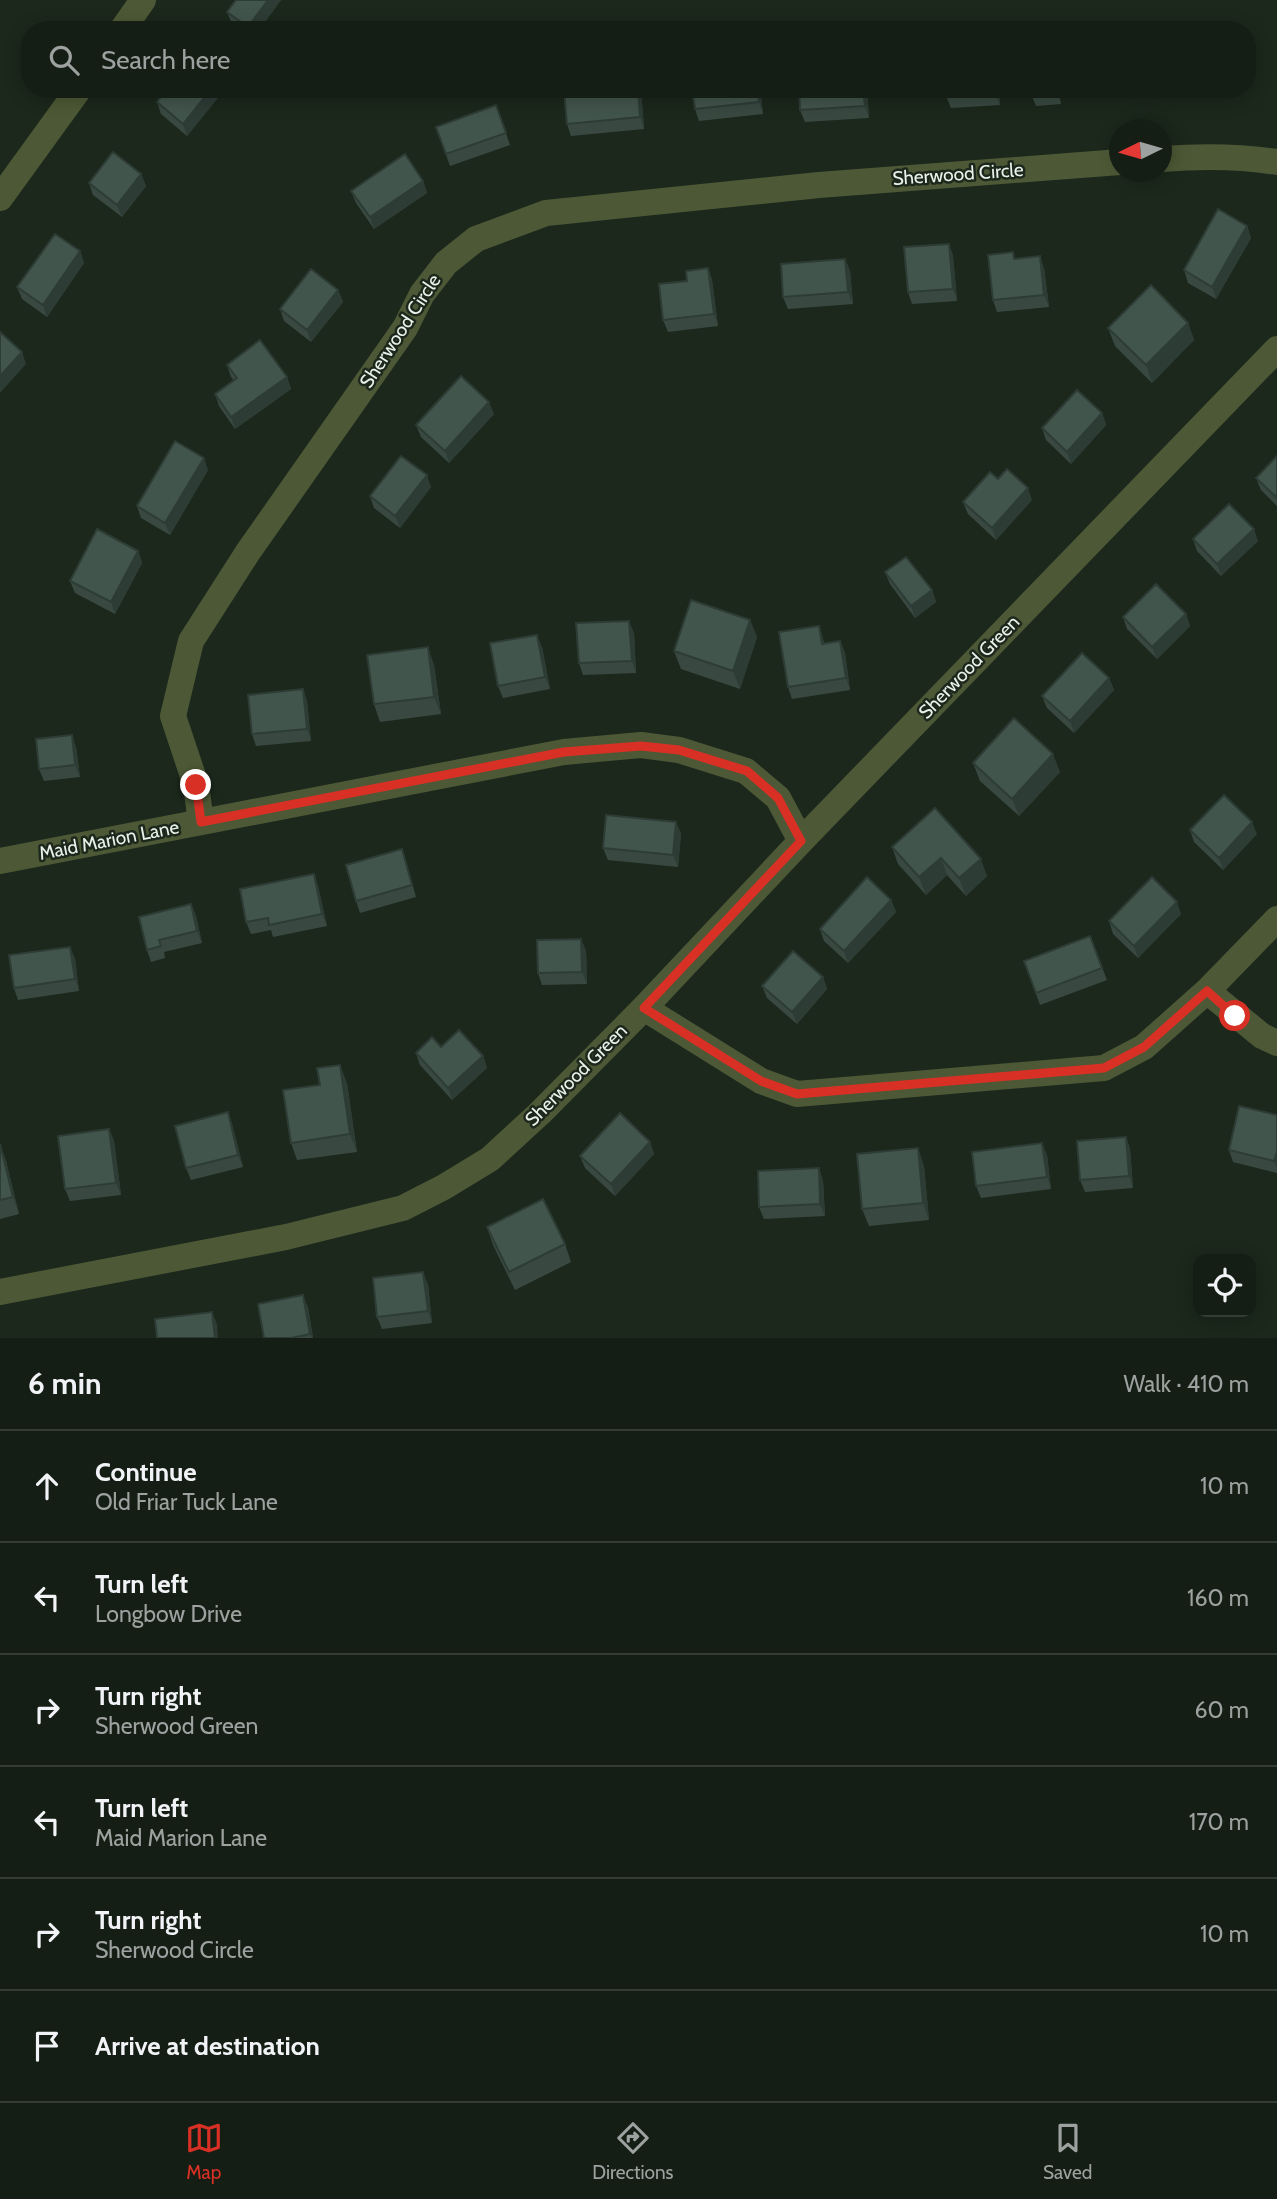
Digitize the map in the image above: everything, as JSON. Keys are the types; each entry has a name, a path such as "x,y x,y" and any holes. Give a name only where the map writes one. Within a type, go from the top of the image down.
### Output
{"street":[{"path":"128,21 143,0"},
{"path":"0,198 72,98"},
{"path":"1172,158 1203,155 1277,162"},
{"name":"Sherwood Circle","path":"201,822 196,785 173,716 191,641 248,552 405,328 422,293 446,263 475,239 546,213 819,185 1109,163"},
{"name":"Sherwood Green","path":"0,1292 286,1237 403,1208 444,1187 490,1158 644,1008 801,841 1277,349"},
{"name":"Maid Marion Lane","path":"0,861 564,752 641,746 679,750 747,771 778,798 801,841"},
{"path":"644,1008 761,1081 797,1094 1104,1068 1144,1047 1207,991 1277,919"},
{"path":"1207,991 1262,1036 1277,1043"}],"building":[{"path":"236,0 268,0 252,21 240,21 227,12"},
{"path":"160,98 204,98 183,124 157,102"},
{"path":"565,98 639,98 640,117 567,124"},
{"path":"693,98 758,98 759,102 695,109"},
{"path":"799,98 864,98 865,106 800,110"},
{"path":"496,105 506,133 446,154 436,127"},
{"path":"113,152 141,174 117,205 89,183"},
{"path":"405,154 423,181 370,217 351,191"},
{"path":"1218,209 1247,226 1212,287 1184,270"},
{"path":"55,234 80,251 43,305 17,287"},
{"path":"949,244 953,289 908,292 904,247"},
{"path":"1013,252 1014,259 1040,256 1044,295 993,300 988,255"},
{"path":"845,259 848,292 783,297 781,264"},
{"path":"708,268 714,314 663,320 659,284 687,281 686,271"},
{"path":"311,269 338,290 307,330 280,309"},
{"path":"1151,285 1188,323 1146,365 1108,328"},
{"path":"0,332 22,352 0,376"},
{"path":"260,340 287,377 231,417 215,394 237,378 227,365"},
{"path":"461,376 489,402 445,451 416,425"},
{"path":"1077,390 1102,413 1067,452 1042,428"},
{"path":"175,441 204,458 165,523 137,506"},
{"path":"401,456 427,475 395,516 370,496"},
{"path":"1277,456 1277,498 1256,478"},
{"path":"1007,469 1028,488 992,528 963,502 990,472 998,479"},
{"path":"1229,504 1254,529 1217,564 1193,539"},
{"path":"97,529 138,551 111,602 70,581"},
{"path":"906,557 932,590 911,606 885,572"},
{"path":"1156,584 1186,614 1152,647 1123,617"},
{"path":"691,600 750,620 733,671 674,651"},
{"path":"629,621 632,661 579,663 576,623"},
{"path":"819,626 822,644 840,641 846,678 788,687 779,632"},
{"path":"537,635 545,677 498,686 490,643"},
{"path":"428,647 434,697 374,704 367,655"},
{"path":"1082,653 1109,678 1070,721 1042,696"},
{"path":"303,689 307,729 252,734 248,695"},
{"path":"1014,718 1053,754 1012,799 973,763"},
{"path":"72,735 75,765 39,769 36,739"},
{"path":"1224,795 1252,822 1219,858 1190,830"},
{"path":"935,808 981,859 959,878 941,858 919,877 892,847"},
{"path":"606,815 676,822 673,855 603,848"},
{"path":"402,849 412,885 356,901 346,865"},
{"path":"314,874 322,914 269,925 268,918 246,922 240,889"},
{"path":"867,877 891,900 844,951 820,929"},
{"path":"1152,877 1177,902 1134,946 1109,921"},
{"path":"191,904 197,931 159,940 161,946 147,950 139,917"},
{"path":"1090,936 1102,968 1036,993 1024,961"},
{"path":"581,939 582,972 538,973 537,940"},
{"path":"70,947 75,979 14,988 9,955"},
{"path":"793,951 823,977 792,1012 762,986"},
{"path":"459,1030 483,1056 448,1088 416,1053 432,1037 441,1047"},
{"path":"340,1065 350,1134 291,1143 283,1090 320,1085 317,1068"},
{"path":"1239,1106 1277,1115 1277,1151 1274,1161 1229,1150"},
{"path":"228,1112 238,1155 186,1168 175,1126"},
{"path":"620,1113 650,1142 611,1184 580,1156"},
{"path":"109,1129 116,1183 65,1189 58,1136"},
{"path":"1126,1137 1129,1176 1080,1180 1077,1141"},
{"path":"1042,1143 1047,1177 976,1186 972,1152"},
{"path":"0,1144 13,1197 0,1200"},
{"path":"918,1148 923,1203 862,1209 857,1154"},
{"path":"819,1168 820,1204 759,1207 758,1171"},
{"path":"543,1199 565,1244 509,1272 487,1227"},
{"path":"423,1272 428,1311 377,1317 373,1278"},
{"path":"303,1295 310,1334 291,1338 264,1338 258,1304"},
{"path":"212,1312 215,1338 157,1338 155,1319"}],"route":[{"path":"196,785 201,822 564,752 641,746 679,750 747,771 778,798 801,841 644,1008 761,1081 797,1094 1104,1068 1144,1047 1207,991 1235,1016"}]}
